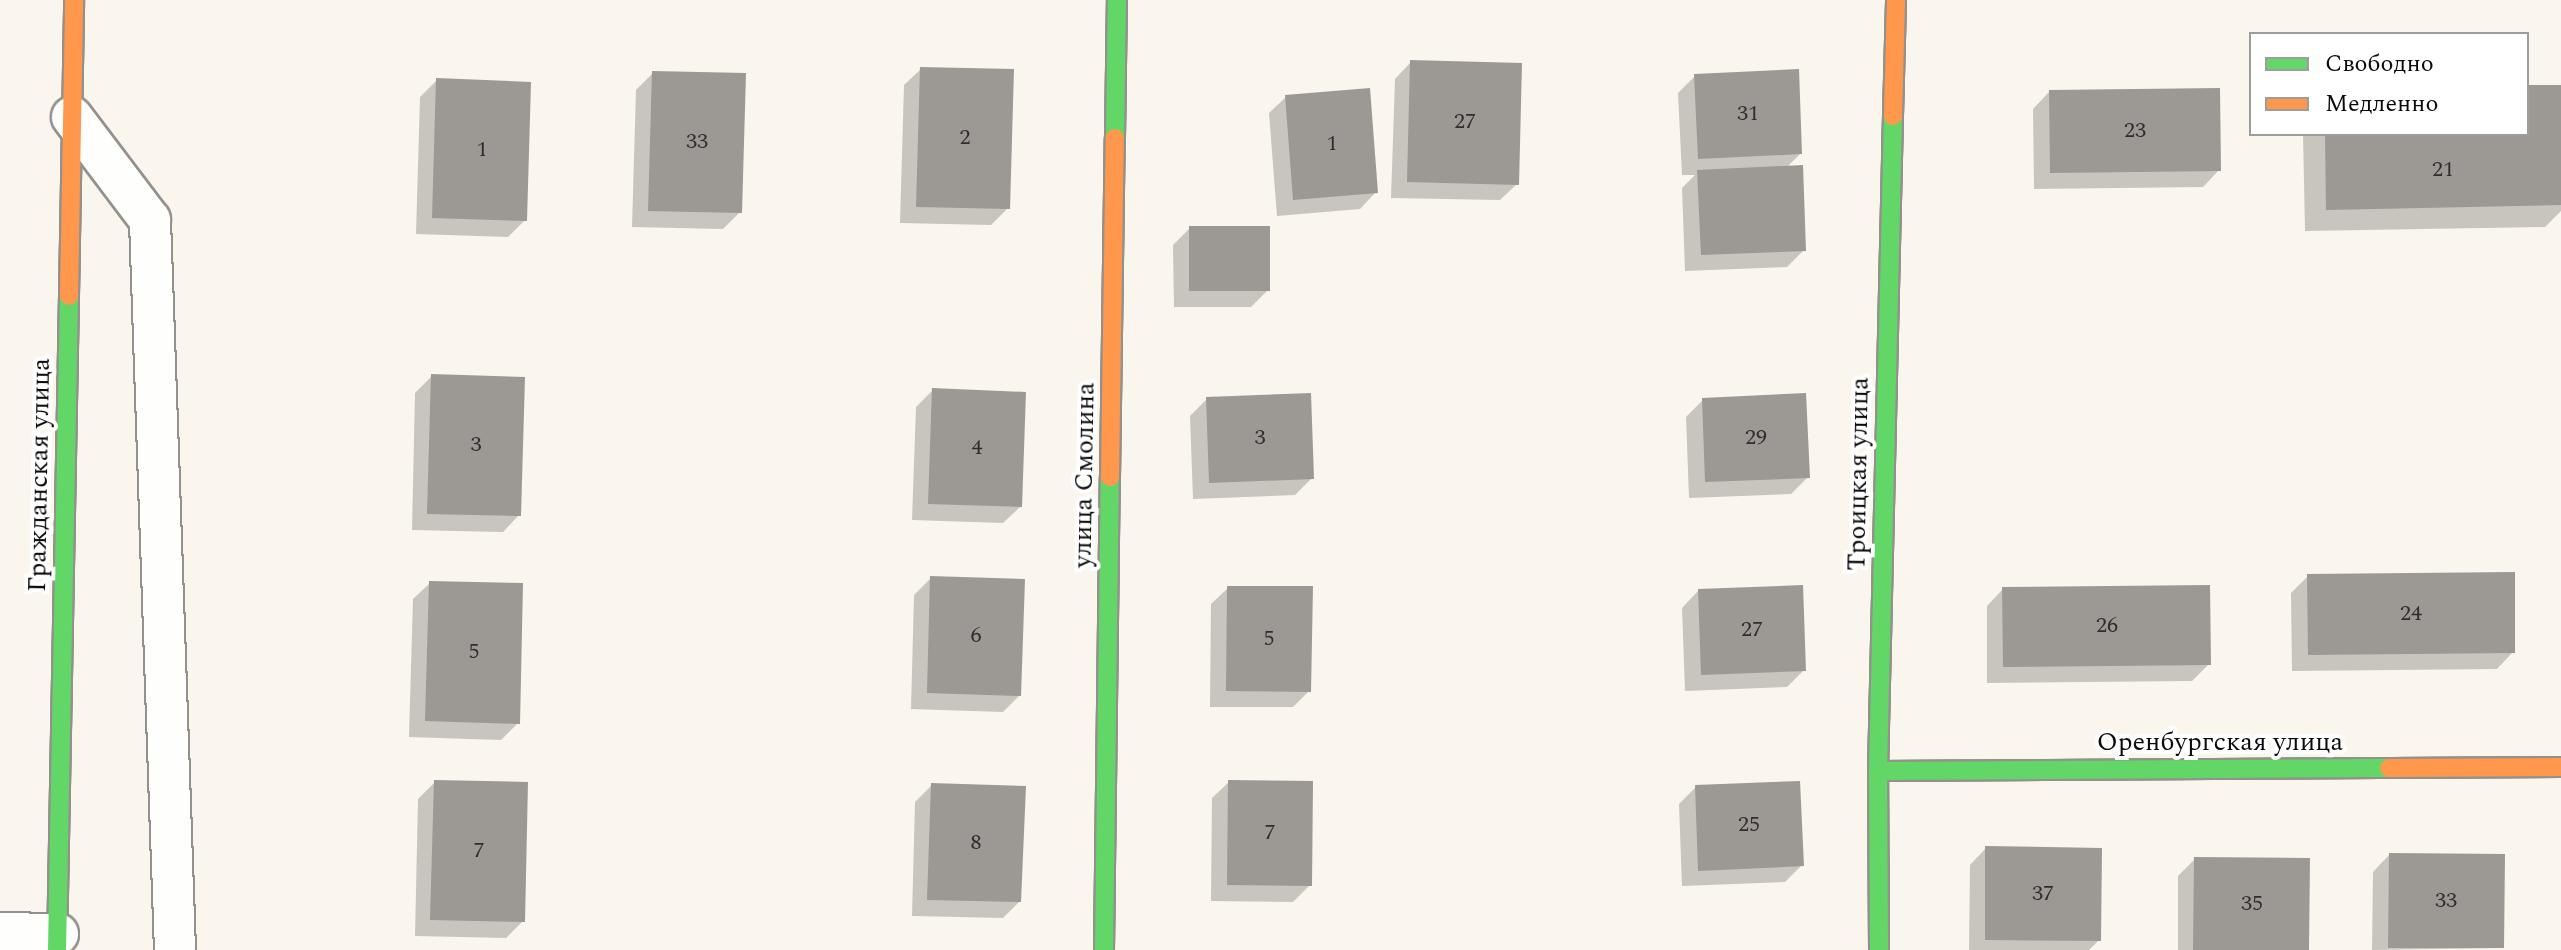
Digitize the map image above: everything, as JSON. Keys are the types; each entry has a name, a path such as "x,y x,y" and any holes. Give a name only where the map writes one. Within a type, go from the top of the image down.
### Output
{"street":[{"name":"Гражданская улица","path":"58,942 74,0"},
{"name":"улица Смолина","path":"1104,950 1117,0"},
{"name":"Троицкая улица","path":"1879,950 1878,771 1896,0"},
{"name":"Оренбургская улица","path":"1878,771 2561,767"}],"lane":[{"path":"72,117 150,220 175,950"},
{"path":"0,933 58,942"}],"building":[{"path":"1410,60 1522,63 1519,185 1407,182"},
{"path":"920,67 1014,69 1010,209 916,207"},
{"path":"1799,69 1802,154 1698,159 1694,74"},
{"path":"652,71 746,73 742,213 648,211"},
{"path":"436,78 531,82 527,221 432,218"},
{"path":"2529,85 2561,85 2561,205 2326,210 2325,136 2529,136"},
{"path":"1370,88 1378,193 1293,200 1285,95"},
{"path":"2220,88 2221,171 2050,173 2049,90"},
{"path":"1803,165 1806,251 1701,255 1697,170"},
{"path":"1189,226 1270,226 1270,291 1189,291"},
{"path":"431,374 525,377 521,516 427,514"},
{"path":"932,388 1026,392 1022,507 928,504"},
{"path":"1311,393 1314,479 1209,483 1206,397"},
{"path":"1806,393 1810,478 1705,482 1702,398"},
{"path":"2515,572 2515,653 2308,655 2307,574"},
{"path":"930,576 1025,579 1021,696 927,693"},
{"path":"429,581 523,583 520,724 425,721"},
{"path":"1803,585 1806,671 1701,675 1698,589"},
{"path":"2210,585 2211,665 2003,667 2002,587"},
{"path":"1227,586 1313,586 1311,692 1226,691"},
{"path":"434,780 528,782 525,922 430,920"},
{"path":"1228,780 1313,781 1312,886 1227,885"},
{"path":"1800,781 1804,866 1698,871 1695,785"},
{"path":"931,783 1026,786 1021,902 927,900"},
{"path":"1985,846 2102,848 2101,941 1985,940"},
{"path":"2389,853 2505,854 2504,948 2388,948"},
{"path":"2194,857 2310,858 2309,950 2193,950"}],"traffic: fast":[{"path":"1115,138 1117,0"},
{"path":"1879,950 1878,771 1893,116"},
{"path":"57,950 69,296"},
{"path":"1104,950 1110,477"},
{"path":"1878,771 2389,768"}],"traffic: slow":[{"path":"69,296 74,0"},
{"path":"1893,116 1896,0"},
{"path":"1110,477 1115,138"},
{"path":"2389,768 2561,767"}]}
